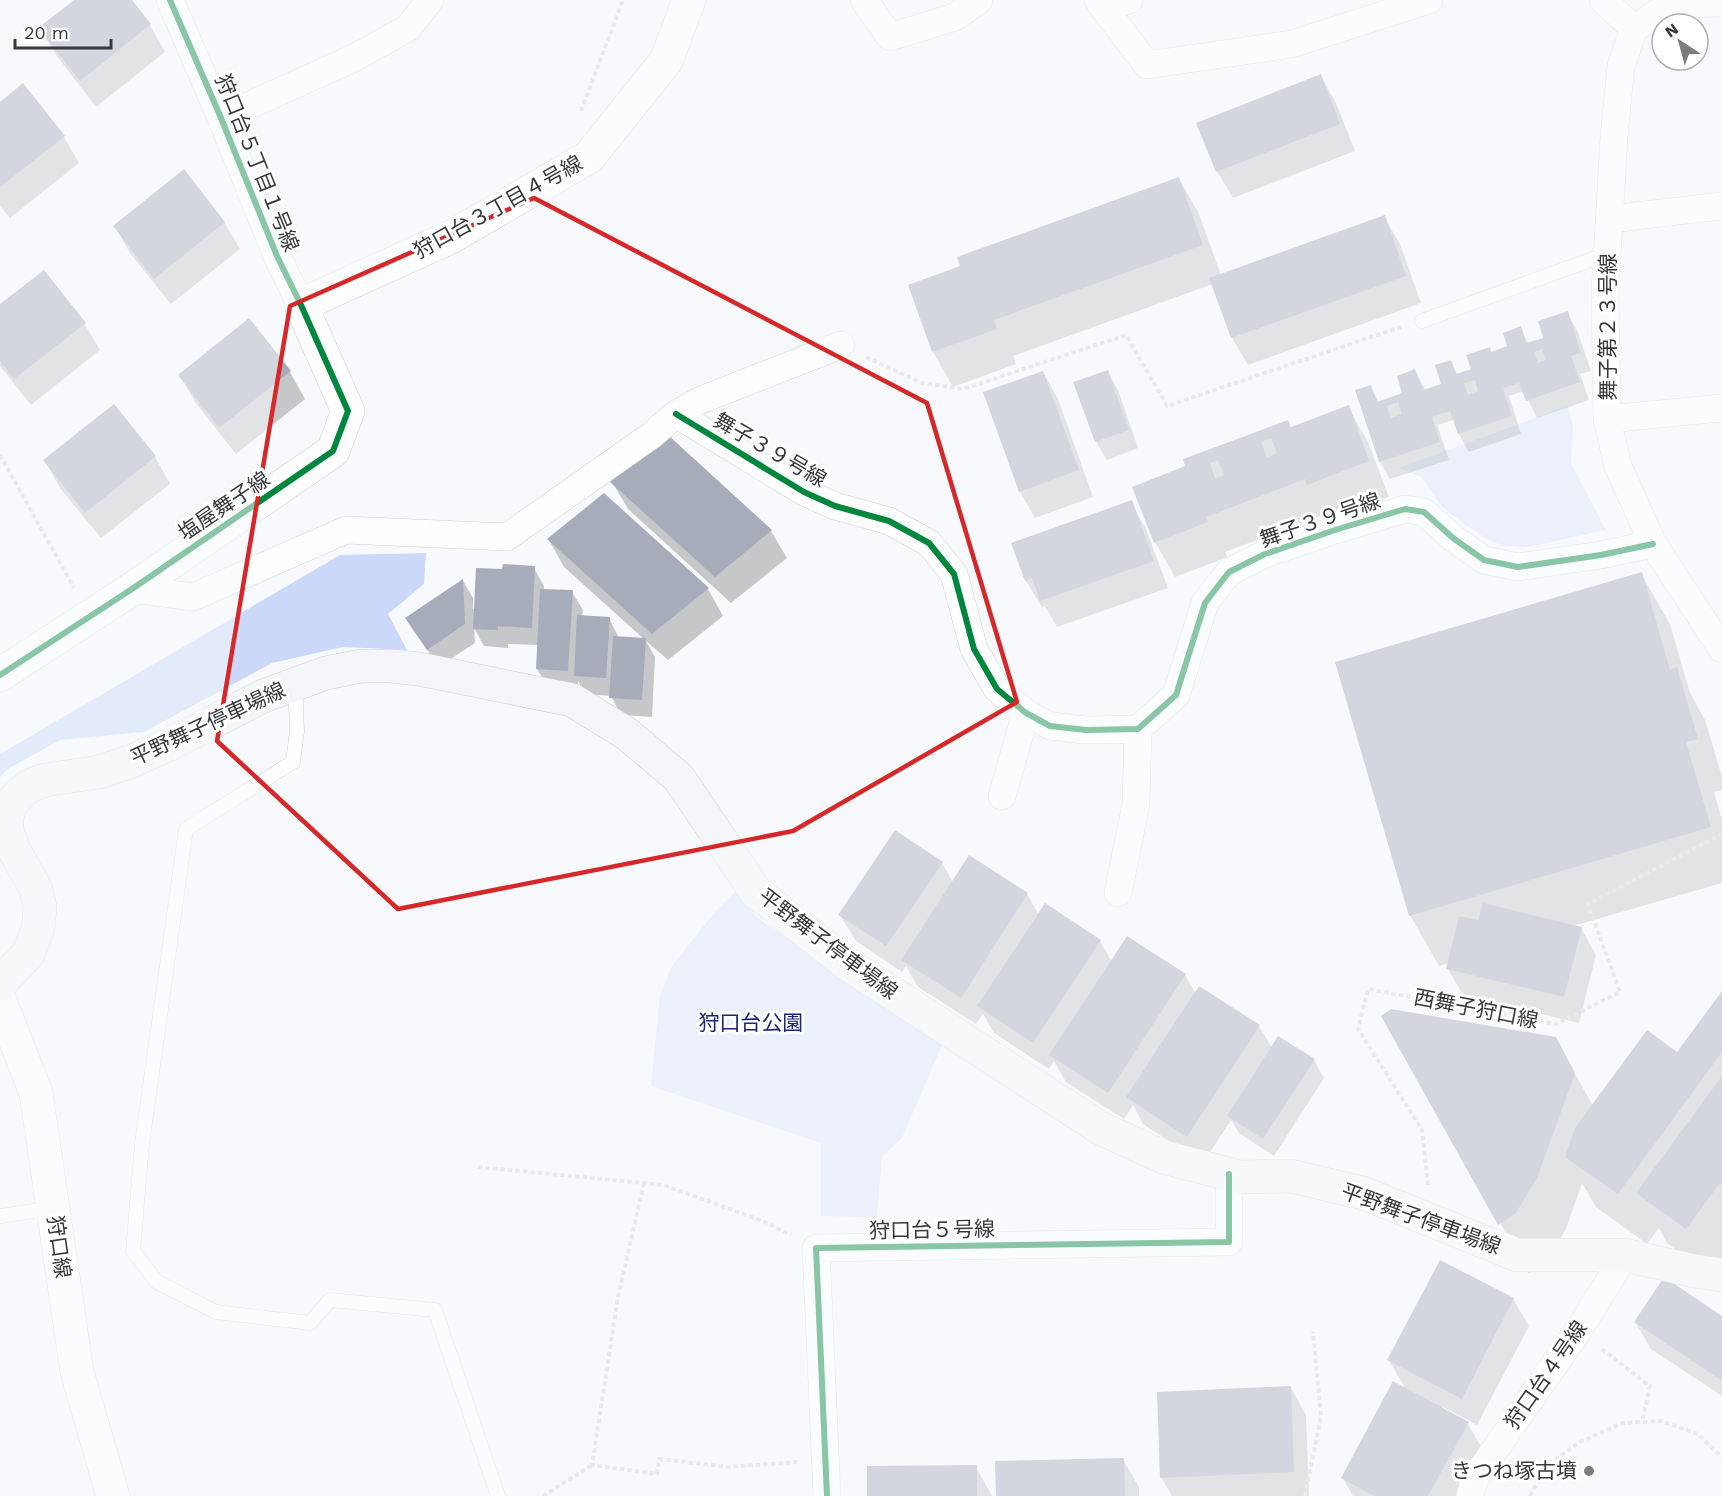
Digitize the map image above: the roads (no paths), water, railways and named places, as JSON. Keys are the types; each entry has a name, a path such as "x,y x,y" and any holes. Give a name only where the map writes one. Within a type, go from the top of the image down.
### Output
{"main road":[{"name":"平野舞子停車場線","path":"0,984 28,954 38,929 40,907 36,889 13,848 7,831 7,817 11,804 29,786 45,780 99,772 132,761 262,696 326,673 361,666 419,669 572,700 627,734 679,778 756,892 849,965 1100,1128 1163,1157 1239,1177 1291,1176 1363,1193 1517,1255 1625,1255 1722,1275"}],"street":[{"name":"狩口台５丁目１号線","path":"170,0 222,118 277,256 301,305"},
{"path":"222,118 354,58 408,28 430,0"},
{"name":"狩口台３丁目４号線","path":"301,305 451,237 589,157 666,61 689,0"},
{"path":"864,0 890,37 955,17 979,0"},
{"path":"1129,0 1101,5 1147,65 1292,44 1429,0"},
{"path":"1603,0 1635,29 1674,2 1722,3"},
{"name":"舞子第２３号線","path":"1635,29 1621,66 1614,137 1605,292 1607,418 1618,466 1653,544 1714,624 1722,650"},
{"path":"1610,219 1722,206"},
{"name":"塩屋舞子線","path":"0,675 132,589 333,451 348,411 301,305"},
{"path":"132,589 193,597 346,530 507,537 652,435 676,414 701,400 841,345"},
{"path":"1607,418 1722,408"},
{"name":"舞子３９号線","path":"676,414 804,492 835,506 889,521 929,543 954,574 974,649 997,689 1026,713 1050,726 1086,730 1138,729 1176,695 1205,603 1229,572 1265,554 1345,527 1405,509 1424,512 1453,538 1484,560 1518,567 1601,555 1653,544"},
{"path":"1002,796 1026,713"},
{"path":"1118,893 1136,804 1138,729"},
{"name":"狩口線","path":"0,1001 36,1093 77,1372 113,1496"},
{"name":"狩口台５号線","path":"826,1496 816,1248 1229,1242 1229,1174"},
{"name":"狩口台４号線","path":"1470,1496 1475,1478 1578,1331 1625,1255"}],"lane":[{"path":"1422,321 1607,254"},
{"path":"295,684 297,731 292,762 186,829 142,1144 133,1251 157,1282 216,1312 310,1323 330,1300 435,1310 498,1496"},
{"path":"0,1216 53,1208"}],"place":[{"name":"きつね塚古墳","path":"1589,1471"}],"park label":[{"name":"狩口台公園","path":"751,1023"}]}
